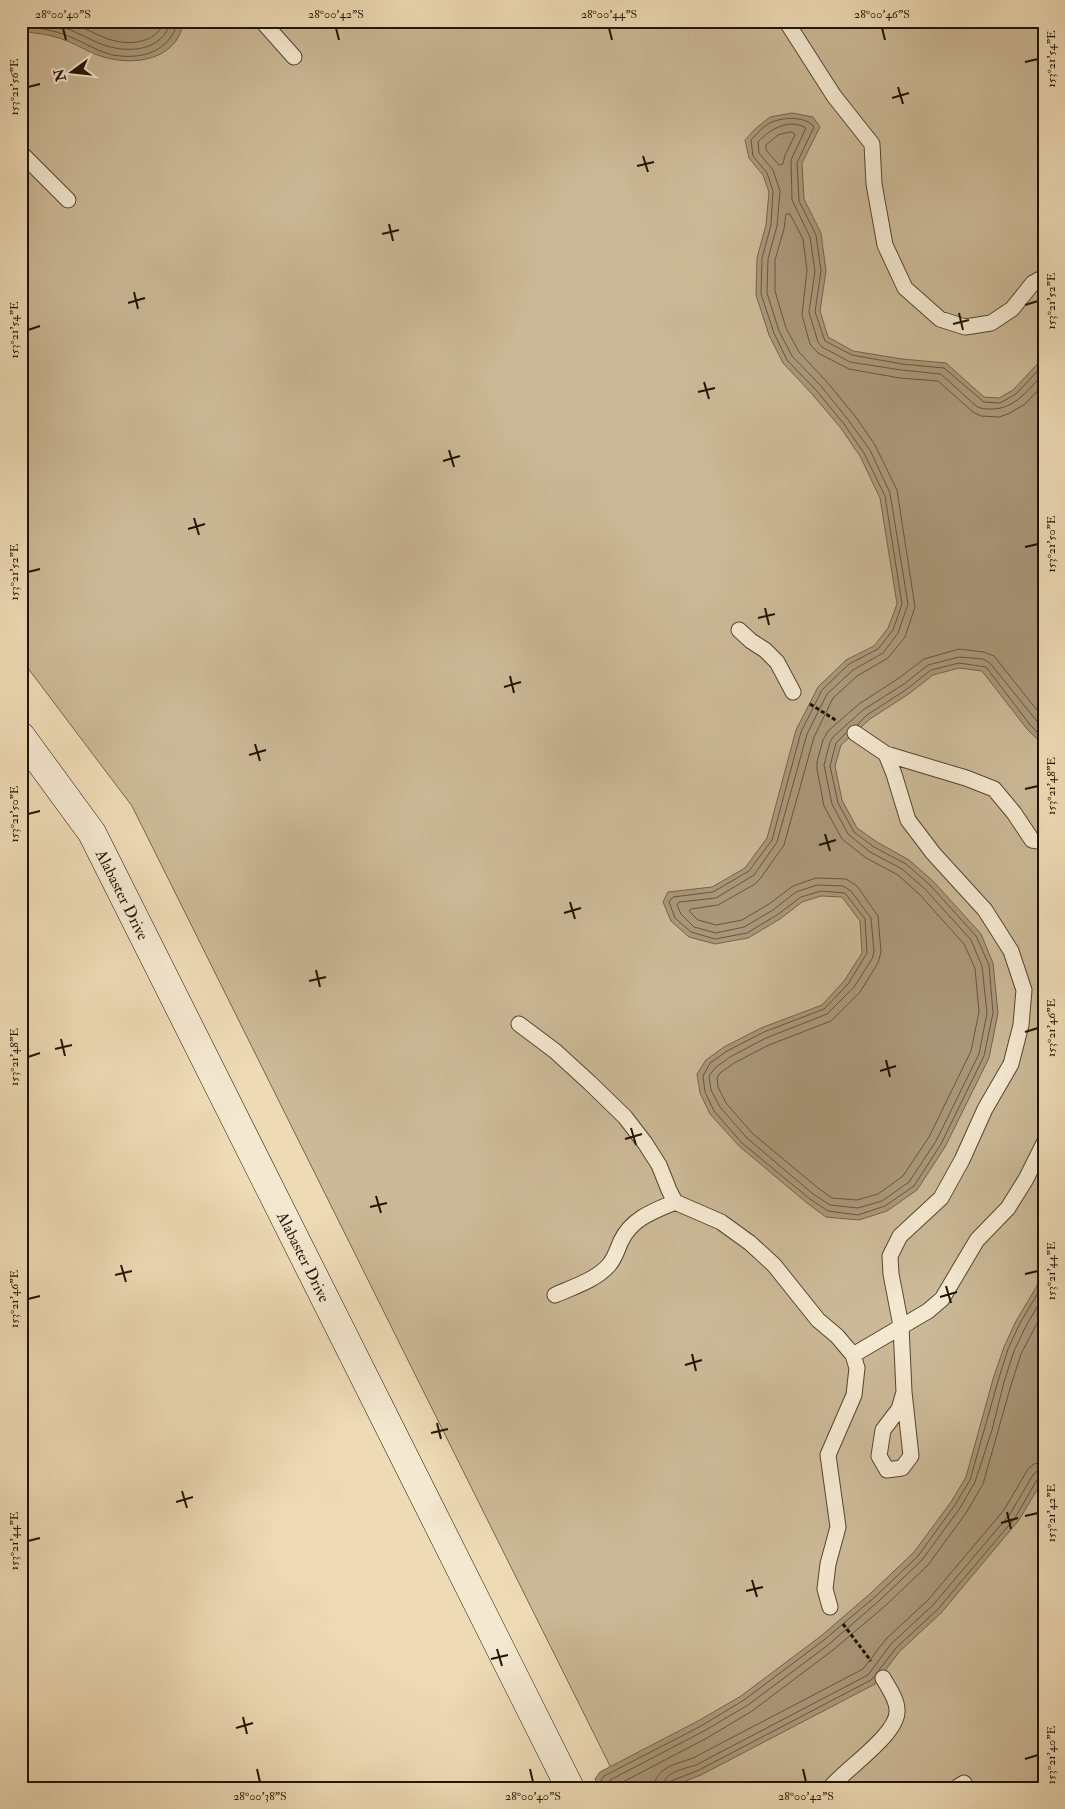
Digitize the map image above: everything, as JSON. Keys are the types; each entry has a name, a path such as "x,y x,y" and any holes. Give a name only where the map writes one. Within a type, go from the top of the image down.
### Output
{"street":[{"name":"Alabaster Drive","path":"21,736 92,833 570,1788"}],"lane":[{"path":"262,21 294,57"},
{"path":"786,21 834,96 872,144 874,184 885,244 905,288 940,318 965,327 992,323 1012,309 1033,283 1044,276"},
{"path":"21,153 68,200"},
{"path":"739,630 777,662 793,692"},
{"path":"855,732 886,754 966,778 994,789 1014,813 1032,840 1044,842"},
{"path":"886,754 908,820 933,853 984,910 1011,951 1024,990 1021,1025 1010,1064 985,1109 962,1160 941,1198 900,1236 890,1256 901,1326 904,1392"},
{"path":"519,1024 555,1051 625,1117 659,1165 675,1202 721,1222 750,1243 774,1264 818,1320 837,1336 853,1355 857,1368 854,1395 828,1455 838,1527 828,1564 825,1589 830,1606"},
{"path":"853,1355 928,1310 942,1299 977,1240 1008,1208 1026,1179 1044,1142"},
{"path":"555,1295 593,1278 608,1266 632,1226 644,1215 675,1202"},
{"path":"830,1788 852,1766 872,1750 893,1723 898,1710 892,1693 883,1678"}],"path":[{"path":"793,692 855,732"},
{"path":"830,1606 883,1678"}],"shaded area":[{"path":"21,21 1044,21 1044,1788 621,1788 132,806 21,659"}],"water":[{"path":"21,21 183,21 179,36 172,46 163,53 141,60 129,61 106,58 68,41 21,31"},
{"path":"792,113 813,117 820,127 802,163 804,199 821,233 826,271 820,311 828,337 853,351 902,359 946,363 984,397 999,398 1013,390 1044,357 1044,746 1027,729 982,671 959,668 933,675 910,693 870,719 841,745 835,766 842,800 857,828 909,860 933,881 981,934 993,963 998,1013 989,1058 945,1147 917,1190 887,1211 859,1220 826,1217 739,1146 710,1114 700,1093 697,1074 706,1060 724,1047 761,1028 822,1005 844,981 862,953 860,921 842,897 821,896 802,902 780,919 748,938 715,944 689,937 671,921 663,902 668,892 712,887 745,868 767,838 796,730 818,687 846,660 874,646 888,628 897,604 880,498 860,456 840,427 783,363 769,335 756,295 757,258 766,225 769,192 763,175 749,158 745,140 770,117"},
{"path":"1044,1274 1044,1478 1019,1520 941,1613 899,1652 875,1684 701,1775 667,1788 599,1788 595,1779 600,1772 698,1721 741,1696 821,1636 872,1592 914,1552 951,1502 966,1477 993,1379 1004,1347 1016,1321"}]}
